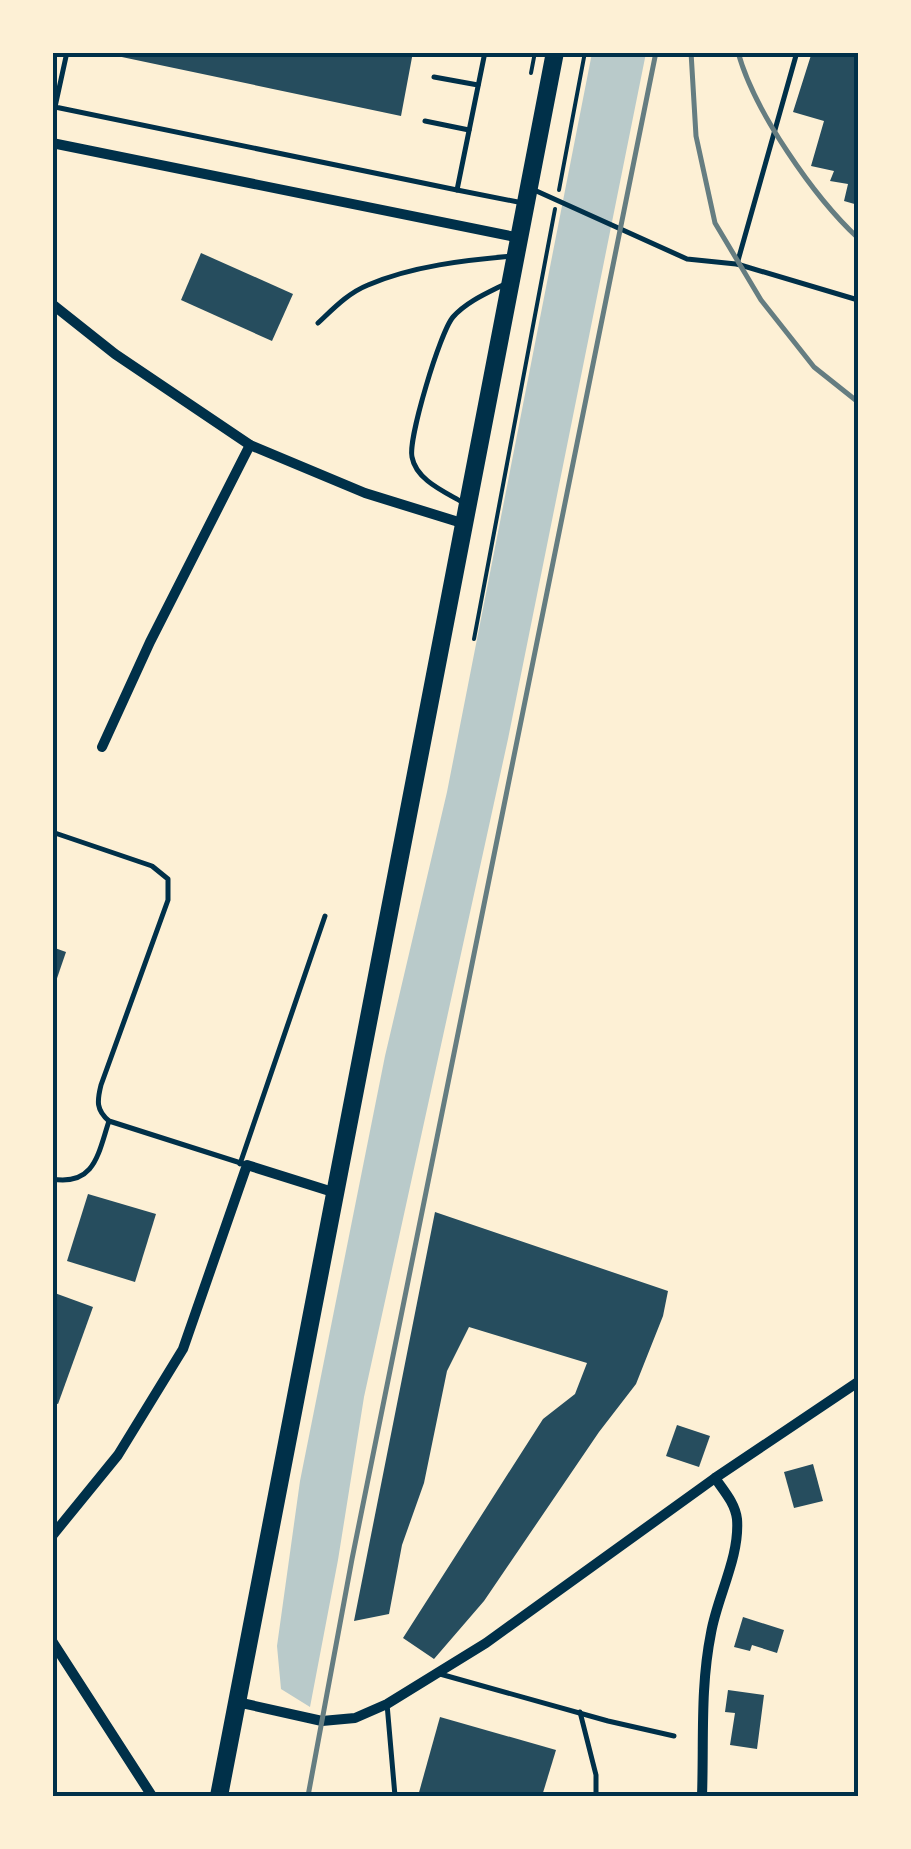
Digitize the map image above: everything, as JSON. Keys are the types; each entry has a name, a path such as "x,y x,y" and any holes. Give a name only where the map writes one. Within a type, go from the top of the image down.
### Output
{"main road":[{"path":"219,1796 555,52"}],"street":[{"path":"52,144 518,247"},
{"path":"52,304 116,354 250,445 365,493 468,515"},
{"path":"102,747 150,642 250,445"},
{"path":"52,1536 118,1456 183,1349 243,1164 336,1193"},
{"path":"236,1702 322,1721 355,1718 387,1704 486,1643 715,1478 858,1382"},
{"path":"702,1796 702,1688 711,1628 731,1560 737,1520 730,1498 715,1478"},
{"path":"52,1641 152,1796"}],"lane":[{"path":"67,52 56,107 457,190 528,196 686,259 737,264 858,300"},
{"path":"457,190 485,52"},
{"path":"737,264 797,52"},
{"path":"434,76 478,86"},
{"path":"425,121 469,130"},
{"path":"318,323 368,284 518,247"},
{"path":"468,515 422,477 412,457 416,430 436,353 452,318 512,280"},
{"path":"52,832 152,866 168,879 168,900 97,1100 100,1114 108,1122 243,1164 325,916"},
{"path":"52,1179 69,1182 82,1178 92,1168 108,1122"},
{"path":"437,1673 674,1736"},
{"path":"387,1704 396,1796"},
{"path":"580,1712 596,1775 596,1796"}],"path":[{"path":"474,639 585,52"}],"shaded area":[{"path":"592,53 646,53 508,739 364,1397 310,1707 281,1689 277,1646 300,1481 385,1056 447,792"}],"building":[{"path":"98,52 413,52 401,116"},
{"path":"812,52 858,52 858,205 844,201 848,184 830,181 834,171 811,166 824,121 793,112"},
{"path":"201,253 293,294 272,341 181,300"},
{"path":"52,947 66,952 53,990 52,990"},
{"path":"88,1194 156,1214 135,1282 67,1261"},
{"path":"435,1212 668,1291 663,1316 636,1384 484,1601 434,1659 403,1638 543,1419 575,1394 587,1363 469,1327 447,1371 424,1483 402,1545 389,1614 354,1621"},
{"path":"52,1292 93,1307 58,1404 52,1402"},
{"path":"677,1425 710,1436 699,1467 666,1456"},
{"path":"813,1464 823,1501 794,1508 784,1472"},
{"path":"743,1617 784,1630 777,1653 752,1645 750,1651 734,1647"},
{"path":"728,1690 764,1695 757,1749 730,1745 735,1713 725,1712"},
{"path":"440,1717 556,1750 542,1796 418,1796"}],"railway":[{"path":"308,1796 352,1559 656,52"},
{"path":"691,52 696,136 715,223 761,300 814,367 858,402"},
{"path":"738,52 771,126 823,200 858,238"}]}
